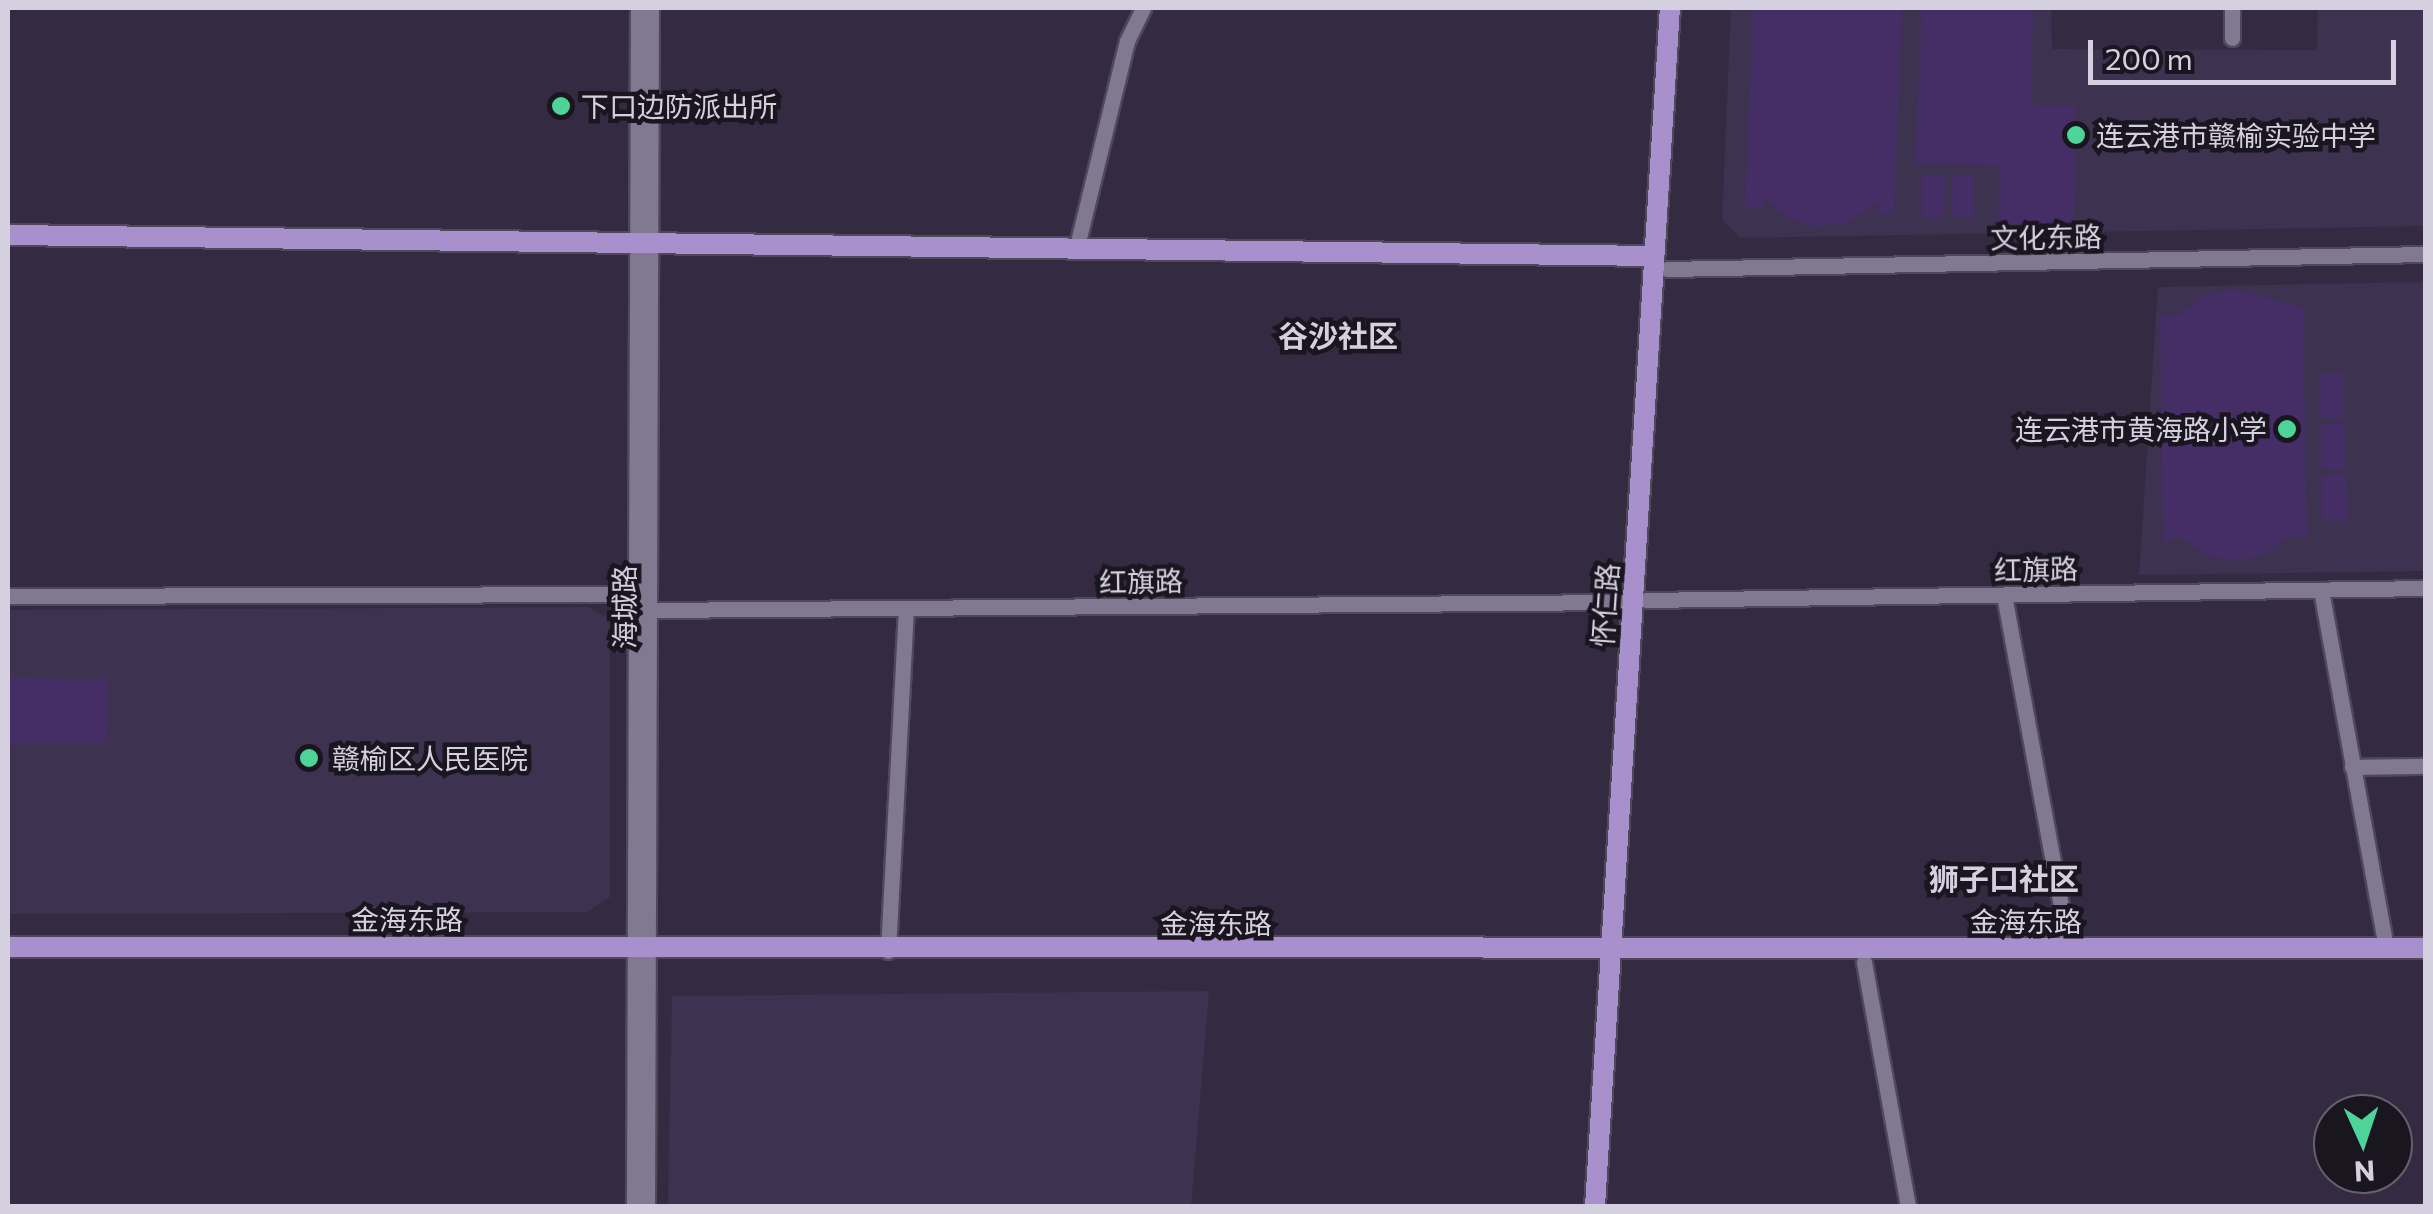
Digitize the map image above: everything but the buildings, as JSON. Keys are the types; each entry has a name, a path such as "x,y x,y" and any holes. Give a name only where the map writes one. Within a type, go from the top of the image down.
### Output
{"main road":[{"name":"怀仁路","path":"1609,1206 1618,956 1670,8"},
{"name":"怀仁路","path":"1658,263 1683,8"},
{"path":"8,235 643,251 1076,250 1658,263"},
{"path":"8,247 1658,263"},
{"name":"金海东路","path":"8,947 641,954 1618,956 2426,948"},
{"name":"金海东路","path":"8,960 888,951 1618,956 1864,962 2426,960"},
{"name":"怀仁路","path":"1595,1206 1618,956"}],"street":[{"name":"海城路","path":"634,1206 649,610 638,8"},
{"name":"海城路","path":"646,1206 636,594 652,8"},
{"path":"1142,38 1144,8"},
{"path":"1076,250 1127,41 1144,8"},
{"path":"2232,8 2232,38"},
{"name":"文化东路","path":"1658,263 2426,254"},
{"name":"红旗路","path":"649,610 1640,601 2426,588"},
{"path":"2321,590 2386,948"},
{"path":"8,596 636,594"},
{"path":"2004,595 2069,949"},
{"path":"888,951 906,608"},
{"path":"2352,767 2426,766"},
{"path":"1864,962 1908,1206"}],"shaded area":[{"name":"连云港市赣榆实验中学","path":"1731,8 2051,8 2052,49 2317,50 2318,8 2425,8 2425,226 1740,238 1722,219"},
{"path":"1753,8 1902,8 1894,214 1878,213 1877,203 1847,223 1819,227 1788,219 1765,199 1763,209 1745,208"},
{"path":"1922,8 2033,8 2031,105 2076,106 2074,224 1998,224 1999,166 1915,163"},
{"path":"1952,175 1974,175 1974,217 1952,217"},
{"path":"1922,176 1945,176 1944,217 1922,217"},
{"name":"连云港市黄海路小学","path":"2425,282 2425,571 2139,575 2158,287"},
{"path":"2233,289 2303,307 2307,539 2290,536 2268,553 2239,561 2211,557 2181,538 2163,542 2160,316 2179,315 2203,296"},
{"path":"2320,373 2344,373 2344,418 2320,418"},
{"path":"2321,424 2345,424 2345,469 2321,469"},
{"path":"2322,475 2346,475 2347,520 2322,520"},
{"name":"赣榆区人民医院","path":"588,607 610,619 610,897 587,912 8,914 8,610"},
{"path":"8,677 108,680 106,743 8,744"},
{"path":"1209,991 1191,1206 668,1206 672,996"}],"place":[{"name":"下口边防派出所","path":"561,106"},
{"name":"连云港市赣榆实验中学","path":"2076,135"},
{"name":"连云港市黄海路小学","path":"2287,429"},
{"name":"赣榆区人民医院","path":"309,758"}],"district":[{"name":"谷沙社区","path":"1338,335"},
{"name":"狮子口社区","path":"2004,878"}]}
